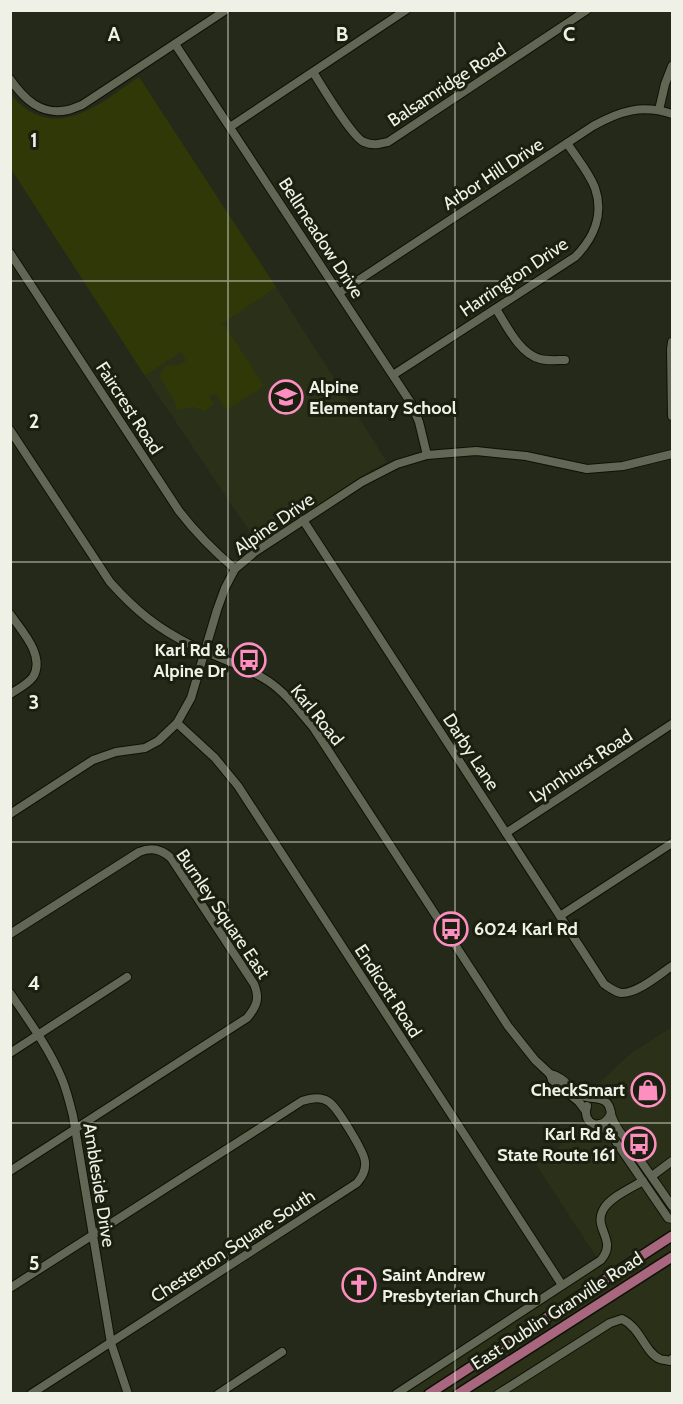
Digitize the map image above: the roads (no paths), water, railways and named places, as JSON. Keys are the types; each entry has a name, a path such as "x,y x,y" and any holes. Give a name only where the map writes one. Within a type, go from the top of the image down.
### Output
{"main road":[{"name":"East Dublin Granville Road","path":"429,1394 672,1236"},
{"name":"East Dublin Granville Road","path":"458,1394 672,1257"}],"street":[{"path":"10,79 30,103 48,110 67,111 82,105 226,10"},
{"path":"230,126 406,10"},
{"name":"Balsamridge Road","path":"313,72 354,133 363,142 376,145 388,142 587,10"},
{"name":"Bellmeadow Drive","path":"175,44 411,403 419,422 427,455"},
{"path":"659,110 672,66"},
{"name":"Arbor Hill Drive","path":"339,293 613,115 633,110 659,110 672,114"},
{"name":"Harrington Drive","path":"393,375 575,257 584,247 594,231 599,207 595,188 590,178 567,143"},
{"name":"Faircrest Road","path":"10,253 179,511 223,559 236,569"},
{"path":"496,309 526,351 540,359 565,360"},
{"path":"672,342 672,417"},
{"name":"Karl Road","path":"10,430 110,582 129,603 151,622 193,646 242,666 270,682 292,702 313,727 507,1026 535,1060 550,1074 552,1080 579,1102 585,1110"},
{"name":"Alpine Drive","path":"10,814 93,760 116,752 145,748 158,741 177,723 191,698 225,588 236,569 255,552 367,479 397,464 427,455 476,451 526,456 587,469 623,466 672,454"},
{"name":"Darby Lane","path":"303,520 604,984 620,993 630,992 672,966"},
{"path":"10,614 31,645 36,655 37,665 34,676 10,694"},
{"name":"Endicott Road","path":"177,723 215,758 237,786 562,1285"},
{"name":"Lynnhurst Road","path":"506,832 672,724"},
{"path":"560,916 672,843"},
{"name":"Burnley Square East","path":"10,934 139,852 158,849 171,858 257,991 254,1010 247,1018 74,1130"},
{"path":"10,1053 127,977"},
{"name":"Ambleside Drive","path":"10,993 38,1035 63,1080 73,1116 111,1343 128,1394"},
{"name":"Karl Road","path":"550,1074 556,1075 582,1096 594,1099"},
{"name":"Chesterton Square South","path":"31,1394 357,1183 362,1176 366,1160 329,1101 310,1098 92,1236"},
{"path":"611,1113 607,1120 596,1125 588,1120 585,1110 587,1104 594,1099 609,1105 616,1128 672,1206"},
{"path":"600,1124 610,1133 668,1218 672,1219"},
{"path":"10,1171 74,1130"},
{"path":"652,1176 672,1161"},
{"name":"East Dublin Granville Road","path":"396,1394 601,1260 608,1246 600,1218 603,1209 610,1201 643,1181"},
{"path":"10,1288 92,1236"},
{"name":"East Dublin Granville Road","path":"498,1394 611,1323 622,1319 634,1328 654,1355 660,1359 670,1361 672,1359"},
{"path":"218,1394 282,1352"}],"place":[{"name":"Alpine Elementary School","path":"286,397"},
{"name":"Karl Rd & Alpine Dr","path":"249,660"},
{"name":"6024 Karl Rd","path":"451,929"},
{"name":"CheckSmart","path":"648,1090"},
{"name":"Karl Rd & State Route 161","path":"639,1144"},
{"name":"Saint Andrew Presbyterian Church","path":"359,1285"}]}
